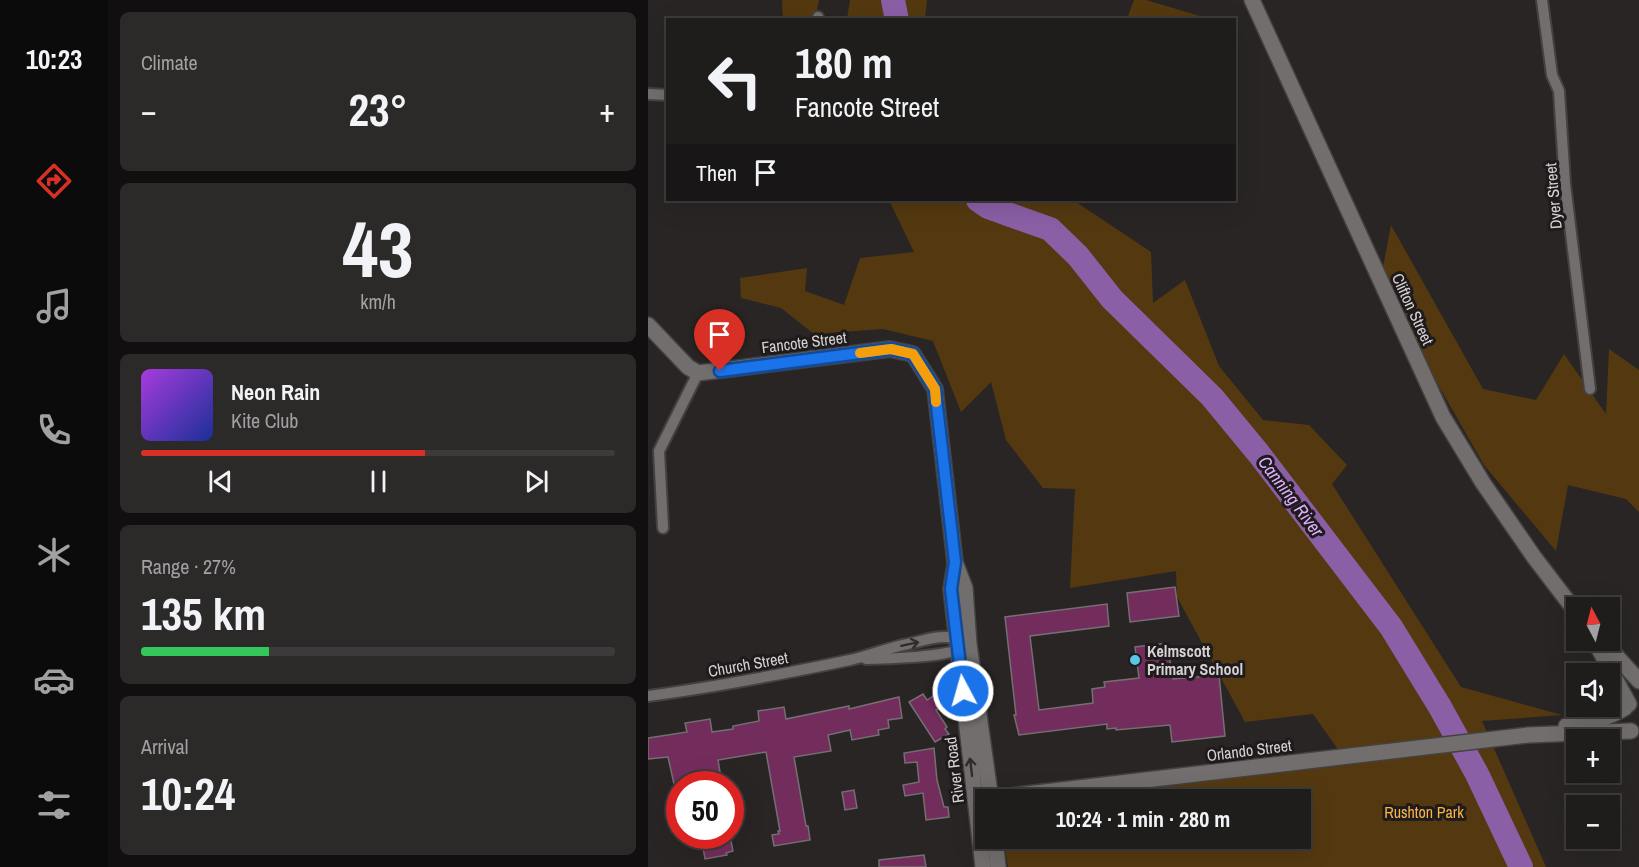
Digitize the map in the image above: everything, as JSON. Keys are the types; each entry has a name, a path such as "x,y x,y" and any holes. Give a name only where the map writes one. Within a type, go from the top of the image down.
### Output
{"main road":[{"name":"Clifton Street","path":"1252,0 1443,417 1483,483 1566,599"},
{"path":"648,325 688,367 698,373"},
{"name":"Fancote Street","path":"698,373 891,349 913,354"},
{"name":"River Road","path":"913,354 935,389 955,562 965,588 961,644 975,800"},
{"name":"River Road","path":"961,644 989,789"},
{"path":"1600,651 1631,704 1623,720 1625,725 1635,733"},
{"path":"1612,651 1639,681"},
{"name":"Orlando Street","path":"1076,789 1528,735 1597,721 1631,704"},
{"name":"Orlando Street","path":"1528,735 1635,733"},
{"name":"River Road","path":"981,849 983,867"},
{"path":"996,849 998,867"}],"street":[{"name":"Dyer Street","path":"1542,0 1552,75 1559,91 1565,184 1590,389"},
{"path":"648,93 666,95"},
{"path":"663,528 659,451 698,373"},
{"name":"Church Street","path":"648,696 749,680 853,659 887,659 961,644"}],"green space":[{"path":"782,0 819,0 815,18 783,18"},
{"path":"850,0 927,0 925,18 847,18"},
{"path":"1134,0 1146,0 1207,18 1127,18"},
{"name":"Rushton Park","path":"889,201 1074,201 1151,252 1153,303 1185,280 1219,366 1263,420 1309,425 1347,465 1332,484 1461,687 1562,715 1482,721 1546,867 1008,867 1005,849 1311,849 1311,789 1139,789 1349,765 1313,714 1245,722 1177,597 1176,571 1070,588 1075,489 1043,488 1006,440 991,382 961,412 933,341 883,329 814,334 781,308 741,298 740,278 807,268 805,291 844,305 860,258 914,252"},
{"path":"1391,225 1483,389 1536,400 1564,354 1606,414 1609,349 1639,370 1639,512 1626,499 1568,485 1556,551 1484,465 1380,283"}],"building":[{"path":"1175,587 1179,616 1130,622 1127,593"},
{"path":"1107,604 1109,626 1030,636 1039,710 1093,703 1092,689 1105,687 1104,682 1139,678 1135,647 1167,643 1173,679 1219,675 1225,736 1172,742 1170,725 1116,730 1116,728 1107,729 1107,724 1019,735 1014,715 1016,715 1005,617"},
{"path":"923,694 927,700 936,694 943,706 936,710 949,734 935,742 909,702"},
{"path":"899,697 902,718 888,720 889,728 878,730 879,735 852,740 850,730 828,735 831,751 794,757 810,840 774,846 772,835 779,834 778,831 780,831 766,752 718,760 720,771 671,771 668,757 648,759 648,738 687,732 685,723 710,719 712,732 733,729 733,726 759,721 758,711 784,707 786,719 849,706 849,709"},
{"path":"934,748 937,780 944,807 948,807 949,817 926,820 923,793 905,796 903,785 919,782 917,762 905,763 904,753"},
{"path":"854,790 857,808 845,810 842,792"},
{"path":"703,849 733,849 733,851 726,853 727,855 705,859"},
{"path":"924,855 926,867 879,867 879,860"}],"waterway":[{"name":"Canning River","path":"893,0 897,18"},
{"name":"Canning River","path":"979,201 988,207 1050,229 1078,256 1112,299 1212,397 1259,454 1391,627 1440,707 1477,774 1521,867"}],"slow traffic":[{"path":"860,353 891,349 913,354 935,389 936,402"}],"place":[{"name":"Kelmscott Primary School","path":"1135,660"}],"route":[{"path":"720,371 891,349 913,354 935,389 955,562 951,589 963,691"}]}
